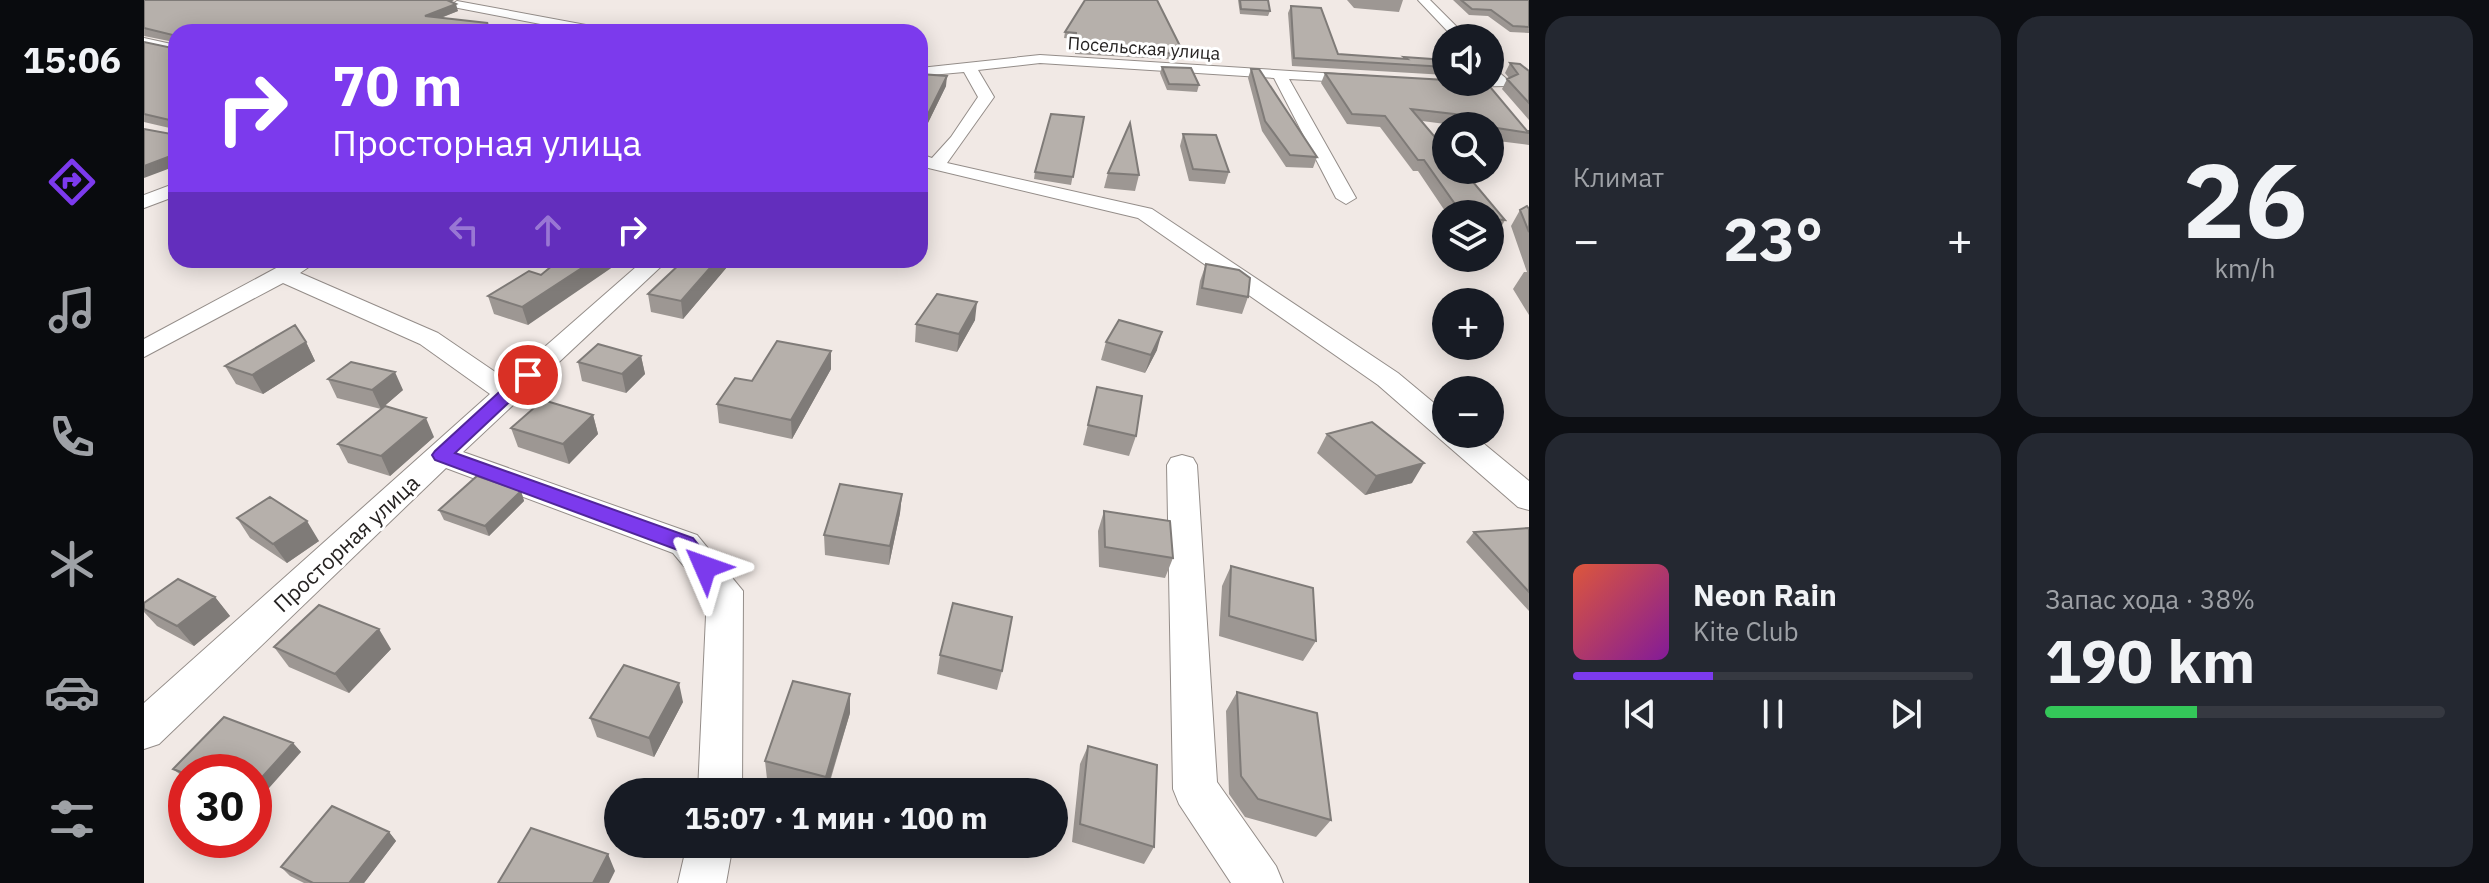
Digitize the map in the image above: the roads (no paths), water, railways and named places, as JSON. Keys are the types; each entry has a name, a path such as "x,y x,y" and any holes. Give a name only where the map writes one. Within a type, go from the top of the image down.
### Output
{"street":[{"path":"1424,0 1447,24"},
{"path":"457,5 559,24"},
{"path":"144,42 168,47"},
{"name":"Посельская улица","path":"928,72 1040,59 1385,80"},
{"path":"928,162 957,141 986,97 970,69"},
{"path":"1279,74 1346,198"},
{"path":"1426,82 1432,82"},
{"path":"928,163 1145,213 1388,379 1432,416"},
{"path":"144,202 168,192"},
{"path":"144,349 295,268"},
{"name":"Просторная улица","path":"144,730 507,394 648,268"},
{"path":"284,275 432,337 476,366 507,394"},
{"path":"1469,448 1529,499"},
{"path":"441,455 685,544 725,591 720,778"},
{"path":"1182,465 1195,789 1259,883"},
{"path":"702,883 707,858"}]}
